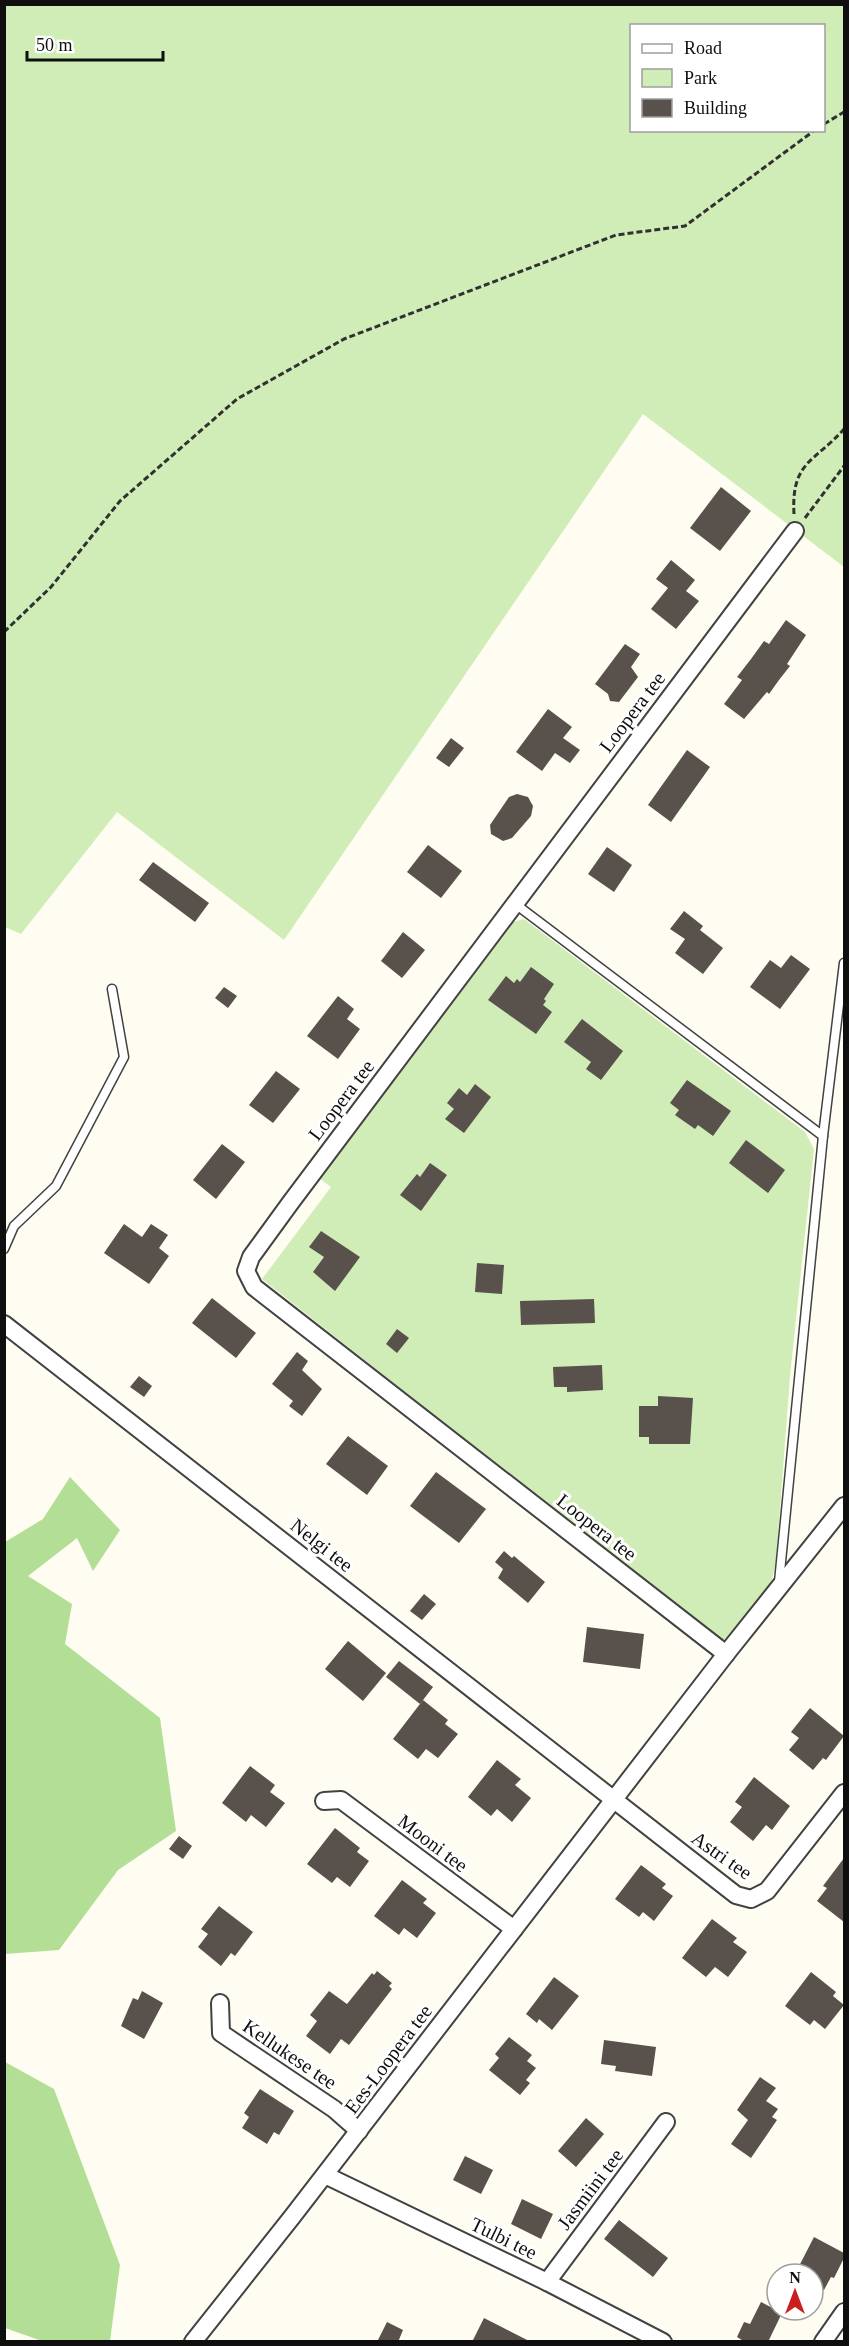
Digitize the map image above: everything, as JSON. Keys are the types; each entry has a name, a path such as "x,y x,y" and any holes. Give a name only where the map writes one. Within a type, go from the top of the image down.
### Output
{"street":[{"name":"Loopera tee","path":"726,1654 254,1287 246,1271 251,1257 514,903 795,531"},
{"name":"Nelgi tee","path":"4,1324 614,1800"},
{"path":"614,1800 844,1506"},
{"name":"Astri tee","path":"614,1800 736,1895 752,1899 767,1891 844,1793"},
{"name":"Mooni tee","path":"324,1800 341,1800 514,1929"},
{"name":"Ees-Loopera tee","path":"193,2342 325,2175 614,1800"},
{"name":"Kellukese tee","path":"220,2003 221,2033 334,2109 359,2131"},
{"name":"Jasmiini tee","path":"547,2282 666,2122"},
{"name":"Tulbi tee","path":"325,2175 547,2282 663,2342"},
{"path":"823,2342 844,2312"}],"lane":[{"path":"514,903 823,1136"},
{"path":"778,1591 823,1136 844,963"},
{"path":"4,1249 14,1226 56,1186 124,1057 112,989"}],"path":[{"path":"825,123 844,112"},
{"path":"4,632 51,587 120,501 237,399 354,335 616,235 685,226 812,132"},
{"path":"795,531 794,503 798,474 806,463 833,442 844,429"},
{"path":"795,531 844,465"}],"green space":[{"path":"4,5 844,5 844,567 643,414 284,940 117,812 21,934 5,927"},
{"path":"524,919 805,1132 814,1149 790,1376 776,1562 769,1592 735,1638 719,1640 262,1279 331,1187 319,1178 506,924"},
{"path":"70,1477 120,1530 93,1571 77,1538 28,1576 72,1604 65,1644 160,1718 176,1831 118,1870 59,1950 5,1954 5,1542 43,1519"},
{"path":"5,2062 54,2089 120,2265 110,2341 42,2341 5,2328"}],"building":[{"path":"721,487 751,511 720,551 690,528"},
{"path":"671,560 695,580 686,591 699,601 676,629 651,609 668,588 656,579"},
{"path":"786,620 806,635 787,664 790,666 769,694 767,692 744,719 724,704 742,680 737,677 764,641 769,644"},
{"path":"625,644 640,654 631,667 638,677 619,702 610,701 608,694 595,684"},
{"path":"548,709 572,727 563,738 580,750 570,763 555,753 542,771 516,752"},
{"path":"451,738 464,748 449,767 436,758"},
{"path":"687,750 710,767 671,822 648,805"},
{"path":"517,794 528,797 533,806 531,816 512,838 503,841 491,834 490,825 509,797"},
{"path":"428,845 462,871 441,898 407,872"},
{"path":"607,847 632,865 614,892 588,874"},
{"path":"153,862 209,903 195,922 139,880"},
{"path":"684,911 703,926 700,930 723,948 703,974 675,953 685,939 670,929"},
{"path":"403,932 425,950 402,978 381,961"},
{"path":"791,955 810,969 780,1009 750,987 770,960 781,968"},
{"path":"531,967 554,984 544,999 546,1001 543,1005 552,1012 536,1034 488,1000 506,976 514,983 517,979 520,982"},
{"path":"224,987 237,996 228,1008 215,998"},
{"path":"338,996 354,1009 347,1019 360,1029 338,1059 307,1036"},
{"path":"582,1019 623,1051 601,1080 586,1069 591,1062 564,1042"},
{"path":"276,1071 300,1089 273,1123 249,1105"},
{"path":"687,1080 731,1111 713,1136 698,1125 695,1129 675,1115 679,1110 670,1103"},
{"path":"475,1084 491,1097 464,1133 445,1119 454,1109 447,1103 459,1088 467,1095"},
{"path":"746,1140 785,1170 768,1193 729,1163"},
{"path":"222,1144 245,1162 216,1199 193,1180"},
{"path":"430,1163 447,1175 421,1211 400,1195 417,1174 420,1177"},
{"path":"124,1224 142,1237 151,1224 168,1235 159,1248 169,1256 149,1284 104,1253"},
{"path":"321,1231 360,1257 335,1291 313,1272 324,1257 309,1247"},
{"path":"477,1263 504,1265 502,1294 475,1292"},
{"path":"212,1298 256,1333 236,1358 192,1323"},
{"path":"594,1299 595,1323 521,1325 520,1301"},
{"path":"397,1329 409,1338 397,1353 386,1344"},
{"path":"297,1352 308,1361 302,1370 322,1389 302,1416 289,1406 293,1401 272,1384"},
{"path":"602,1365 603,1390 567,1392 567,1387 554,1387 553,1367"},
{"path":"139,1376 152,1386 144,1397 130,1387"},
{"path":"658,1396 693,1398 690,1444 649,1444 649,1437 639,1437 639,1406 658,1406"},
{"path":"348,1436 388,1466 367,1495 326,1464"},
{"path":"436,1472 486,1509 459,1543 410,1506"},
{"path":"504,1551 512,1558 514,1556 545,1582 528,1603 498,1578 503,1569 495,1562"},
{"path":"424,1594 436,1604 422,1620 410,1611"},
{"path":"587,1627 644,1634 640,1669 583,1662"},
{"path":"348,1641 386,1673 363,1701 325,1669"},
{"path":"399,1661 433,1687 420,1704 386,1677"},
{"path":"423,1700 448,1720 445,1724 458,1734 438,1758 426,1749 418,1759 393,1739"},
{"path":"810,1708 844,1736 826,1760 823,1758 813,1770 789,1750 799,1738 791,1732"},
{"path":"497,1760 521,1779 515,1785 531,1798 512,1822 497,1809 491,1816 468,1797"},
{"path":"250,1766 275,1785 270,1792 285,1803 266,1827 251,1815 246,1822 222,1803"},
{"path":"754,1777 790,1806 772,1830 766,1825 753,1841 730,1822 742,1807 735,1802"},
{"path":"335,1828 360,1848 357,1852 369,1861 350,1887 337,1877 332,1883 307,1864"},
{"path":"179,1836 192,1846 183,1859 169,1849"},
{"path":"844,1858 844,1922 817,1901 827,1888 823,1886"},
{"path":"641,1865 666,1884 662,1888 673,1896 654,1921 643,1912 639,1917 615,1899"},
{"path":"402,1880 427,1899 423,1903 436,1913 417,1938 404,1928 399,1935 374,1916"},
{"path":"219,1906 253,1932 235,1956 231,1953 221,1966 198,1947 208,1934 201,1929"},
{"path":"712,1919 737,1938 733,1942 747,1952 728,1977 715,1967 706,1977 682,1958"},
{"path":"377,1971 392,1983 389,1986 392,1989 349,2045 341,2039 330,2054 306,2036 317,2021 310,2015 329,1991 347,2004 372,1973 374,1975"},
{"path":"811,1972 836,1992 833,1996 844,2005 825,2029 814,2020 810,2025 785,2006"},
{"path":"554,1977 579,1996 552,2030 539,2019 537,2023 526,2014"},
{"path":"142,1991 163,2003 144,2039 121,2026 133,1998 138,2000"},
{"path":"509,2037 532,2055 527,2061 536,2068 526,2080 530,2083 520,2095 489,2070 499,2058 495,2054"},
{"path":"604,2040 656,2047 652,2076 615,2071 616,2066 601,2064"},
{"path":"760,2077 776,2088 766,2101 778,2109 772,2117 777,2120 751,2158 731,2144 748,2120 737,2110"},
{"path":"260,2089 294,2111 279,2135 274,2132 267,2144 242,2128 249,2117 244,2113"},
{"path":"586,2118 604,2134 576,2167 558,2151"},
{"path":"465,2156 493,2170 481,2194 453,2180"},
{"path":"522,2199 553,2214 541,2239 511,2224"},
{"path":"619,2220 668,2258 653,2277 604,2239"},
{"path":"814,2237 844,2253 844,2258 834,2278 831,2277 825,2288 825,2262 801,2262"},
{"path":"761,2302 765,2304 765,2322 778,2322 768,2342 745,2342 737,2337 744,2322 750,2324"},
{"path":"484,2318 531,2342 472,2342"},
{"path":"387,2322 403,2330 398,2342 377,2342"}]}
